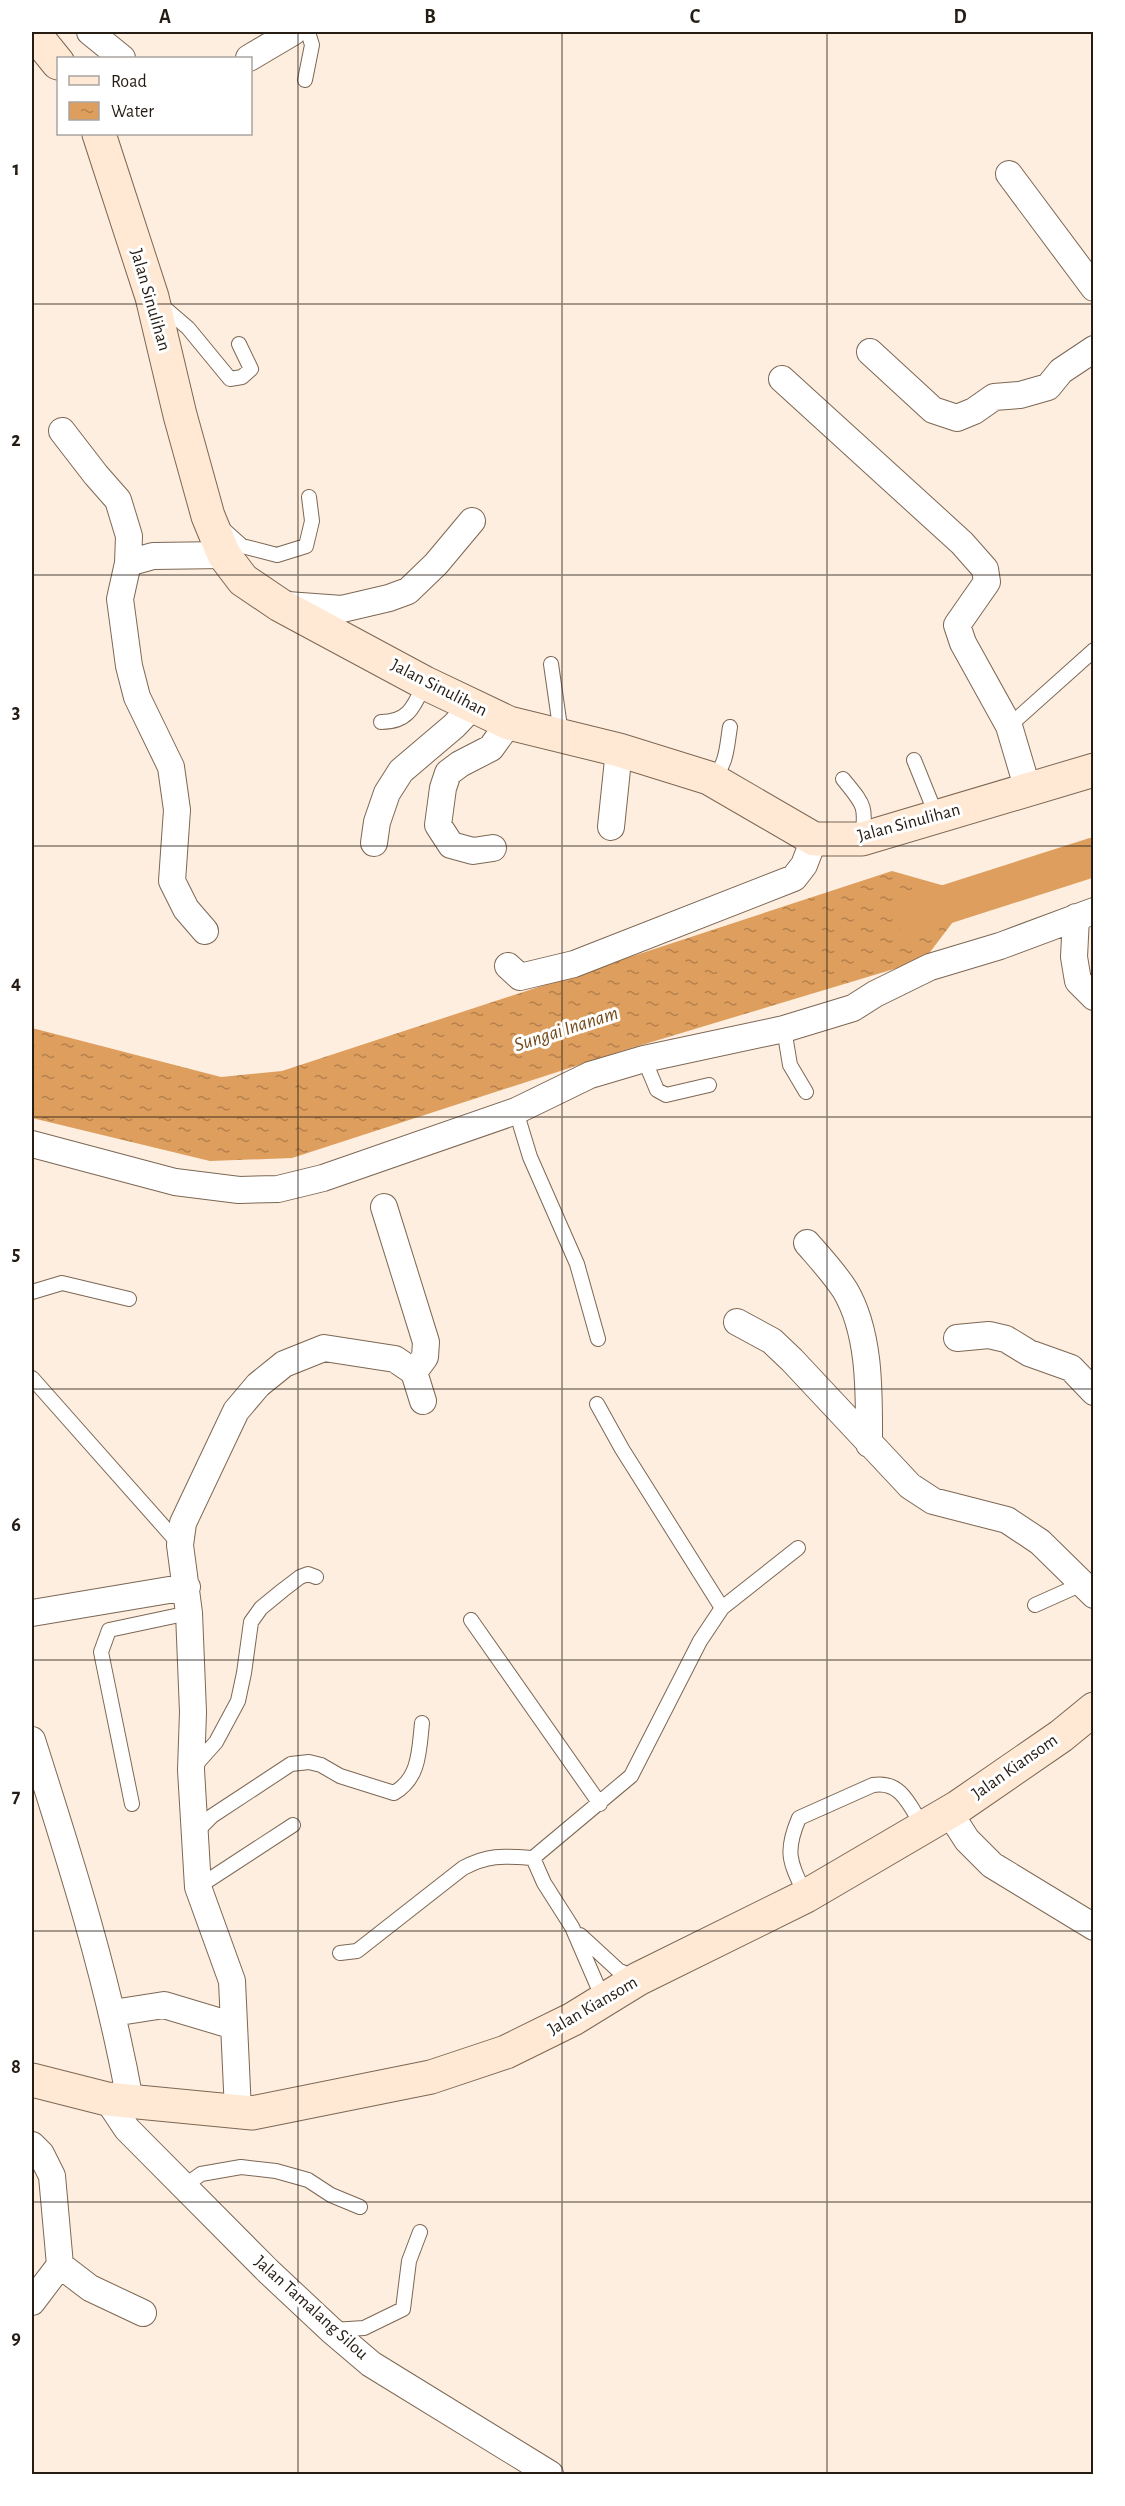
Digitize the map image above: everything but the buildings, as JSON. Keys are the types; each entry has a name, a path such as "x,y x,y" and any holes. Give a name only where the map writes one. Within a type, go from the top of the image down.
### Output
{"street":[{"path":"33,32 57,62"},
{"path":"90,32 121,57"},
{"path":"251,57 293,32"},
{"name":"Jalan Sinulihan","path":"99,135 152,297 180,415 208,516 224,555 243,580 280,604 425,683 509,723 620,750 710,778 814,838 862,839 1094,770"},
{"path":"1009,174 1094,288"},
{"path":"870,352 933,410 957,418 974,411 994,397 1020,395 1048,387 1061,371 1094,349"},
{"path":"782,380 962,543 985,569 987,582 957,625 963,643 1009,726 1028,790"},
{"path":"62,431 118,500 129,536 128,563 120,599 129,666 137,697 171,767 177,810 172,881 186,909 205,931"},
{"path":"280,604 342,609 408,591 436,564 472,521"},
{"path":"128,563 153,556 224,555"},
{"path":"374,843 377,822 387,793 401,771 454,726 473,706"},
{"path":"493,848 473,851 451,845 438,825 443,788 448,773 491,748 509,723"},
{"path":"610,827 620,750"},
{"path":"508,966 520,977 574,964 794,878 804,865 814,838"},
{"path":"1085,914 1074,957 1078,981 1094,997"},
{"path":"32,1144 175,1182 239,1190 278,1189 323,1178 516,1111 590,1075 644,1059 784,1029 853,1008 875,994 930,967 1000,946 1085,914"},
{"path":"384,1207 426,1342 426,1357 414,1372"},
{"path":"807,1243 831,1270 846,1292 858,1324 869,1375 868,1444"},
{"path":"737,1322 772,1341 811,1378 868,1444 910,1486 933,1501 1007,1520 1040,1542 1088,1590"},
{"path":"957,1338 989,1335 1006,1339 1029,1353 1071,1368 1094,1392"},
{"path":"238,2111 232,1981 198,1887 191,1770 193,1712 189,1613 180,1545 183,1523 237,1411 268,1375 284,1364 324,1348 395,1359 414,1372 423,1401"},
{"path":"32,1613 187,1587"},
{"name":"Jalan Kiansom","path":"32,2080 118,2100 252,2113 431,2078 506,2052 573,2019 638,1979 806,1896 936,1820 1061,1736 1094,1709"},
{"path":"32,1740 101,1966 113,2013 118,2100"},
{"path":"936,1820 967,1840 992,1865 1094,1927"},
{"path":"113,2013 164,2005 234,2026"},
{"name":"Jalan Tamalang Silou","path":"118,2100 127,2130 331,2330 371,2364 550,2475"},
{"path":"32,2145 41,2154 52,2176 60,2265 32,2302"},
{"path":"60,2265 90,2288 143,2313"}],"lane":[{"path":"305,80 312,45 308,32"},
{"path":"152,297 188,328 230,379 242,377 251,369 239,344"},
{"path":"208,516 242,546 276,555 306,546 312,521 309,497"},
{"path":"1009,726 1094,650"},
{"path":"550,664 561,734"},
{"path":"381,722 395,722 412,709 425,683"},
{"path":"710,778 718,774 725,758 730,727"},
{"path":"914,759 937,817"},
{"path":"843,779 861,802 865,814 862,839"},
{"path":"784,1029 790,1065 806,1092"},
{"path":"644,1059 657,1090 666,1095 710,1085"},
{"path":"516,1111 530,1157 577,1264 598,1339"},
{"path":"32,1292 62,1282 129,1299"},
{"path":"32,1378 180,1545"},
{"path":"597,1404 622,1449 722,1608"},
{"path":"340,1953 357,1951 463,1868 480,1859 493,1856 533,1858 600,1804 631,1776 700,1641 722,1608 798,1548"},
{"path":"191,1770 216,1742 238,1701 251,1622 261,1608 300,1577 308,1574 316,1577"},
{"path":"1035,1605 1088,1590"},
{"path":"132,1804 101,1652 109,1630 189,1613"},
{"path":"471,1620 600,1804"},
{"path":"195,1833 213,1816 291,1764 309,1762 321,1765 340,1776 394,1793 405,1787 417,1766 422,1723"},
{"path":"806,1896 789,1855 790,1838 799,1818 873,1785 885,1783 900,1791 936,1820"},
{"path":"198,1887 293,1825"},
{"path":"533,1858 544,1883 572,1927 604,2001"},
{"path":"572,1927 605,1960 618,1970 638,1979"},
{"path":"183,2187 201,2174 241,2167 276,2171 308,2180 331,2195 360,2207"},
{"path":"331,2330 364,2328 403,2309 409,2261 420,2232"}],"water":[{"path":"892,871 959,890 965,906 924,960 625,1050 292,1158 210,1161 32,1118 32,1028 221,1077 282,1071"}],"waterway":[{"name":"Sungai Inanam","path":"913,915 1094,857"}]}
